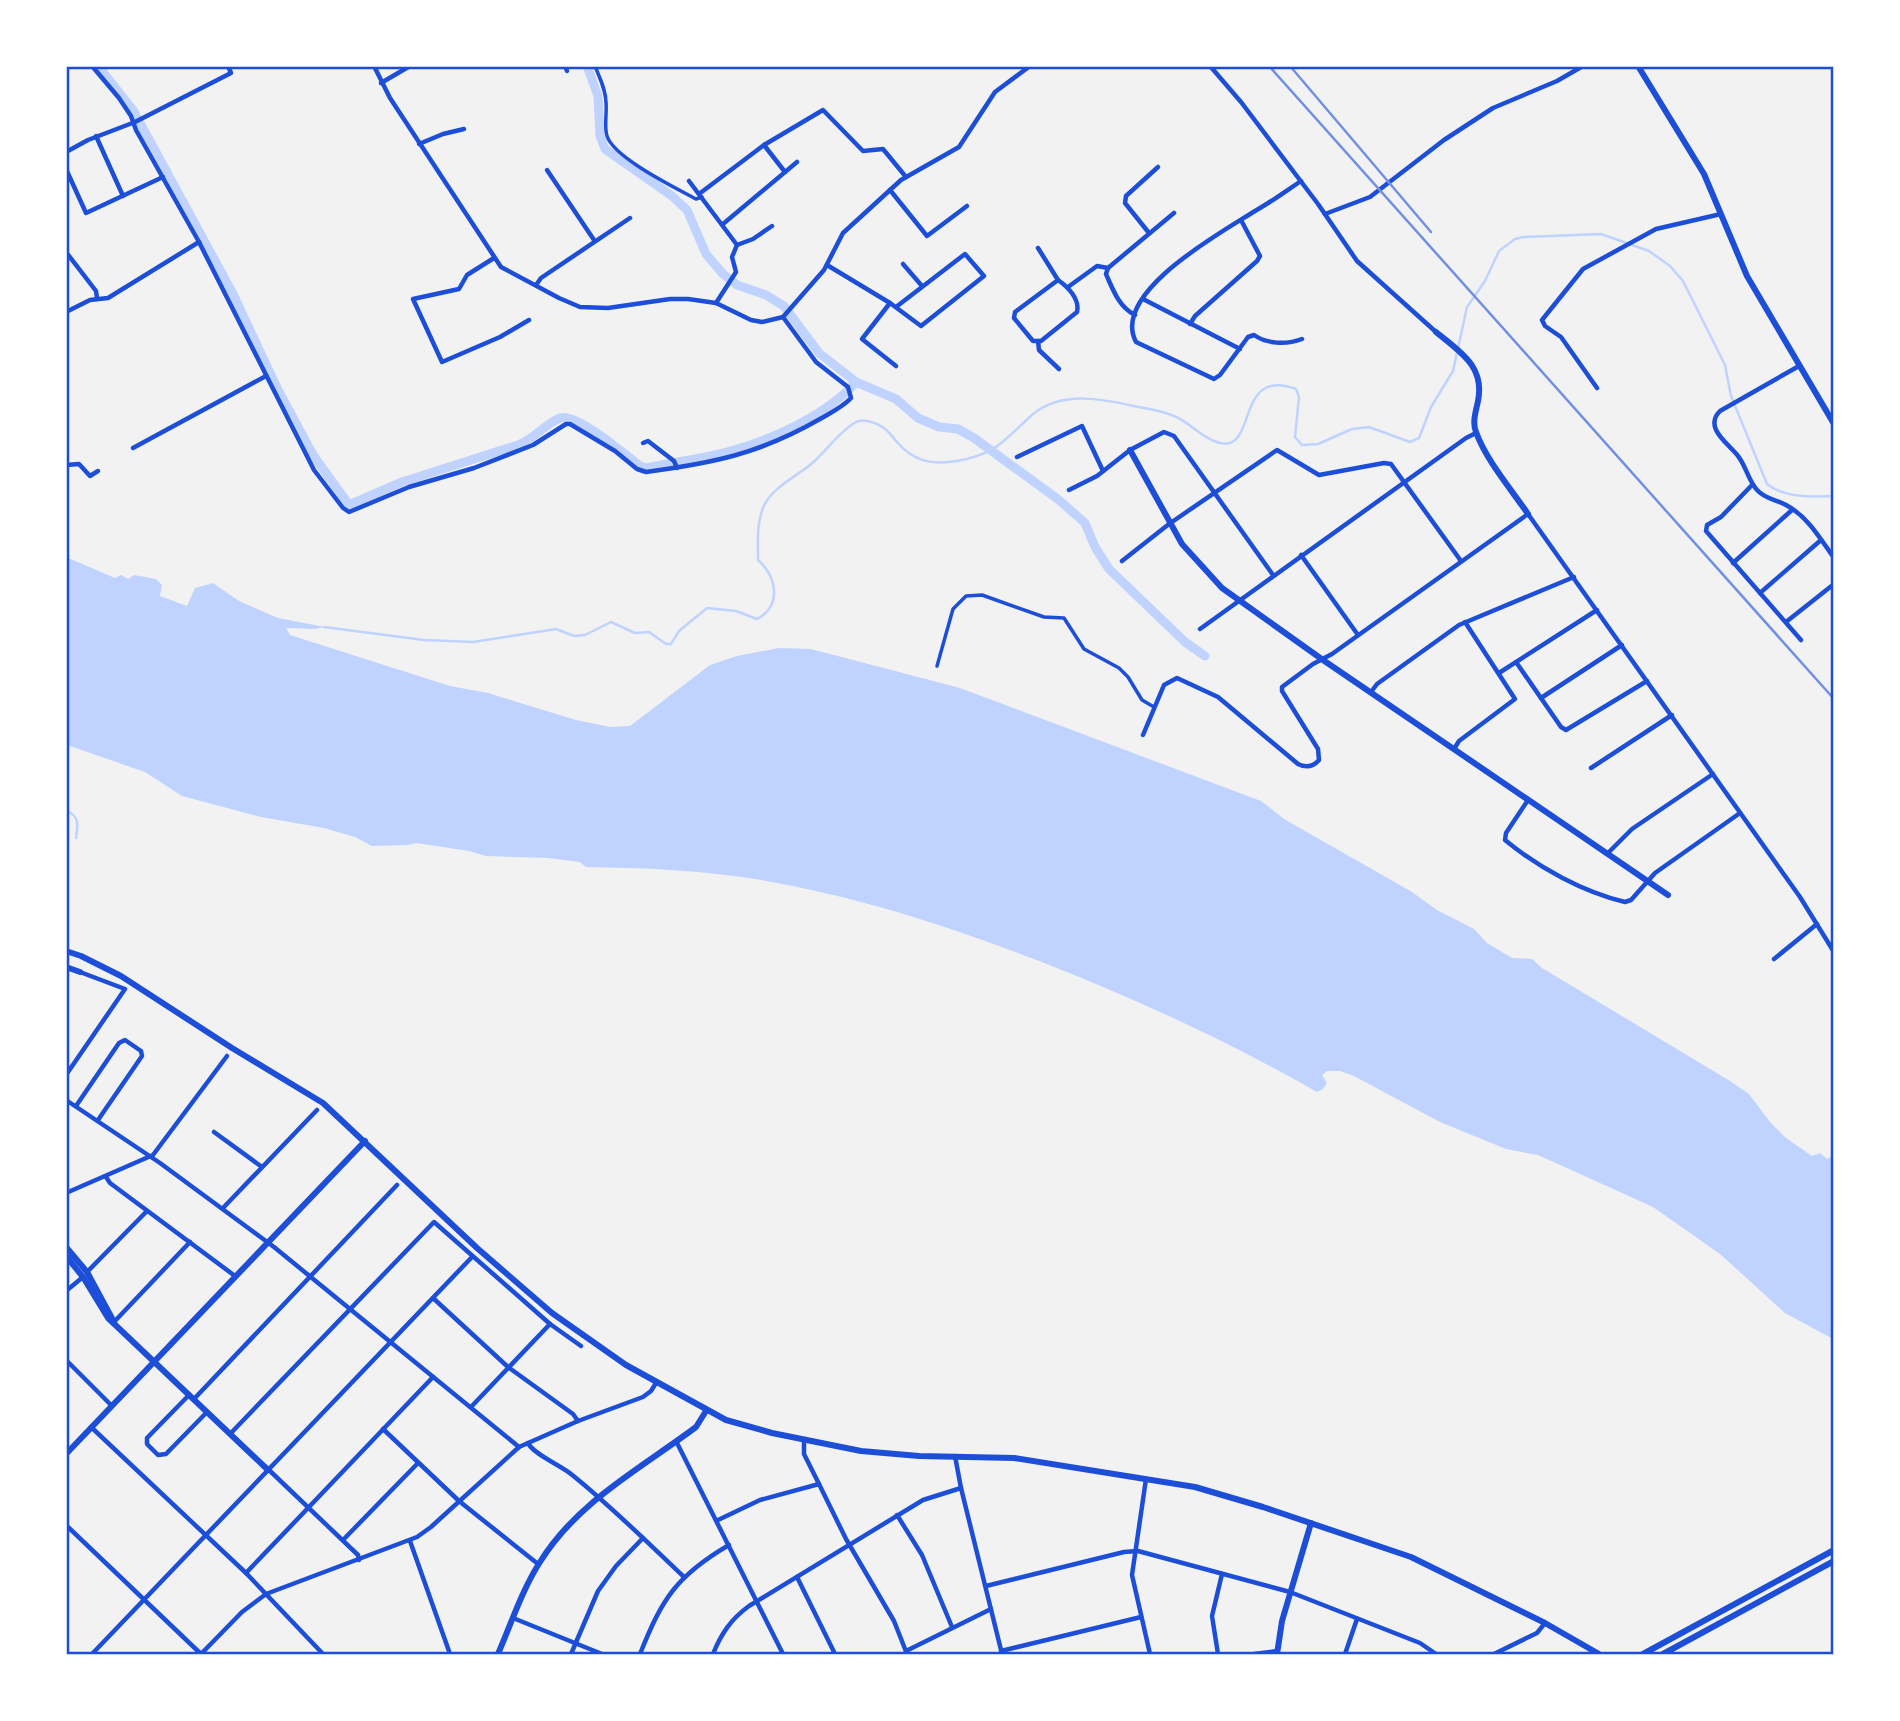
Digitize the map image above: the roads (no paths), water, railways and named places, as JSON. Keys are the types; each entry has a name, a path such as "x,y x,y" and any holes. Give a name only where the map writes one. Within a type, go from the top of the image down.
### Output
{"street":[{"path":"92,66 119,97 131,117 262,363 314,470 349,512 409,487 474,468 533,445 566,424 615,451 641,471 711,463 757,449 850,401 848,387 816,362 784,316"},
{"path":"66,152 231,73 228,66"},
{"path":"374,66 381,83 419,144 501,267 574,305 586,308 616,307 678,298 716,303 759,322 774,321 784,316 828,265 843,233 906,177 959,147 995,92 1030,66"},
{"path":"381,83 410,66"},
{"path":"596,66 606,99 606,133 610,142 649,173 696,200 764,145 823,110 863,151 883,149 906,177"},
{"path":"1210,66 1301,181 1357,261 1465,357 1476,370 1479,382 1474,421 1476,433 1499,472 1800,897 1833,952"},
{"path":"1325,214 1370,197 1444,140 1493,108 1557,82 1583,66"},
{"path":"1638,66 1704,174 1747,276 1833,424"},
{"path":"419,144 464,129"},
{"path":"96,136 123,196"},
{"path":"764,145 785,172"},
{"path":"723,223 797,162"},
{"path":"1149,233 1125,203 1126,196 1158,167"},
{"path":"66,169 86,213 163,177"},
{"path":"547,170 594,240"},
{"path":"689,181 737,245"},
{"path":"1301,181 1195,249 1149,289 1131,323 1131,334 1136,342 1214,379 1220,375 1248,337 1254,335 1264,342 1293,343 1302,340"},
{"path":"890,190 927,236 967,206"},
{"path":"1135,315 1125,310 1114,292 1106,274 1108,268 1174,213"},
{"path":"1597,388 1561,337 1545,326 1542,320 1580,272 1656,229 1722,214"},
{"path":"536,285 541,278 594,240 630,218"},
{"path":"1190,324 1195,316 1260,256 1241,220"},
{"path":"716,303 735,274 732,257 737,245 753,239 772,226"},
{"path":"66,312 97,298 108,298 127,288 199,242"},
{"path":"1038,248 1058,280 1069,287 1079,306 1077,312 1038,341 1033,341 1014,318 1015,312 1058,280"},
{"path":"66,252 96,291 97,298"},
{"path":"828,265 890,303 921,326 984,276 967,254 896,307"},
{"path":"494,258 467,275 460,289 413,299 443,362 500,337 529,320"},
{"path":"903,264 922,286"},
{"path":"1069,287 1097,266 1108,268"},
{"path":"1143,299 1240,349"},
{"path":"890,303 862,339 896,366"},
{"path":"1038,341 1040,350 1059,369"},
{"path":"1799,366 1716,415 1716,427 1720,436 1740,458 1752,485 1768,499 1787,505 1810,525 1833,558"},
{"path":"133,449 266,376"},
{"path":"1017,457 1082,426 1103,471"},
{"path":"1069,490 1103,471 1130,450 1164,432 1170,433 1273,575"},
{"path":"1200,629 1404,481 1476,433"},
{"path":"643,443 648,441 674,461 677,468"},
{"path":"1130,450 1169,524 1193,558 1237,601 1668,895"},
{"path":"1122,561 1169,524 1277,450 1316,475 1391,464 1461,561"},
{"path":"66,465 79,464 90,477 98,471"},
{"path":"1752,485 1721,517 1706,527 1707,533 1801,640"},
{"path":"1733,563 1791,510"},
{"path":"1143,735 1166,683 1177,678 1218,697 1298,764 1310,766 1319,760 1318,749 1281,689 1528,514"},
{"path":"1760,593 1821,540"},
{"path":"1301,555 1358,635"},
{"path":"1371,692 1377,684 1465,622 1574,577"},
{"path":"1786,622 1833,584"},
{"path":"937,666 955,606 966,596 982,595 1044,617 1064,618 1084,649 1119,668 1128,677 1141,699 1154,707"},
{"path":"1499,673 1597,610"},
{"path":"1454,749 1459,741 1515,701 1465,622"},
{"path":"1541,698 1622,645"},
{"path":"1516,662 1561,727 1566,730 1647,681"},
{"path":"1591,768 1672,715"},
{"path":"1607,854 1632,829 1713,774"},
{"path":"1528,800 1504,838 1535,861 1574,883 1622,901 1631,900 1646,881 1740,813"},
{"path":"1774,959 1817,924"},
{"path":"66,951 121,976 323,1103 477,1248 542,1305 598,1346 706,1411 745,1426 880,1454 993,1456 1033,1460 1195,1487 1411,1557 1545,1623 1599,1654"},
{"path":"66,967 124,989 66,1075"},
{"path":"76,1106 119,1044 125,1040 141,1051 142,1056 98,1120"},
{"path":"66,1193 151,1157 227,1056"},
{"path":"66,1100 151,1157 268,1242 519,1447"},
{"path":"223,1209 317,1110"},
{"path":"214,1132 262,1167"},
{"path":"66,1454 365,1141"},
{"path":"106,1177 110,1183 235,1276"},
{"path":"207,1412 166,1454 161,1456 148,1444 147,1438 310,1277 397,1185"},
{"path":"66,1291 147,1211"},
{"path":"231,1433 434,1222 550,1324 581,1346"},
{"path":"114,1322 190,1242"},
{"path":"66,1247 114,1322 343,1540 358,1555 359,1560"},
{"path":"66,1256 85,1275"},
{"path":"92,1654 472,1257"},
{"path":"433,1298 509,1367 573,1414 578,1421"},
{"path":"471,1406 550,1324"},
{"path":"66,1360 112,1406"},
{"path":"246,1573 433,1377"},
{"path":"66,1525 201,1654 242,1612 266,1594 410,1541 431,1527 519,1447 643,1397 656,1383"},
{"path":"498,1654 538,1564 564,1528 598,1496 696,1427 706,1411"},
{"path":"91,1427 246,1573 323,1654"},
{"path":"383,1429 459,1501 538,1564"},
{"path":"804,1440 804,1454 818,1484 849,1545 888,1609 906,1653 991,1609"},
{"path":"676,1441 783,1654"},
{"path":"528,1443 534,1451 559,1464 598,1496 684,1577"},
{"path":"955,1457 1002,1653 1141,1617"},
{"path":"343,1540 418,1463"},
{"path":"1146,1478 1132,1575 1150,1654"},
{"path":"718,1520 760,1500 818,1484"},
{"path":"713,1654 731,1622 757,1601 929,1496 961,1488"},
{"path":"897,1515 922,1555 952,1627"},
{"path":"1254,1654 1277,1653 1290,1592 1311,1523"},
{"path":"571,1654 598,1591 616,1566 643,1538"},
{"path":"410,1541 450,1654"},
{"path":"640,1654 660,1608 684,1577 729,1545"},
{"path":"1643,1654 1833,1550"},
{"path":"986,1586 1134,1551 1290,1592 1420,1643 1436,1654"},
{"path":"1663,1654 1833,1561"},
{"path":"1218,1654 1212,1616 1222,1574"},
{"path":"797,1577 835,1654"},
{"path":"513,1618 602,1654"},
{"path":"1345,1654 1357,1619"},
{"path":"1494,1654 1537,1633 1545,1623"}],"water":[{"path":"66,557 115,578 121,575 128,579 134,575 156,579 162,585 160,596 187,606 195,588 213,583 239,601 278,618 325,627 286,628 290,635 450,686 488,693 576,720 610,727 630,726 710,665 737,656 779,648 811,649 960,688 1261,801 1284,819 1474,929 1487,943 1512,958 1532,959 1542,968 1730,1081 1749,1094 1786,1138 1812,1156 1820,1153 1827,1159 1830,1157 1833,1160 1833,1339 1785,1313 1720,1254 1653,1207 1538,1155 1506,1149 1440,1122 1340,1071 1327,1071 1322,1075 1327,1083 1317,1092 1213,1037 1143,1004 966,934 862,902 791,886 734,876 670,870 586,867 580,862 548,858 486,856 416,843 372,846 355,837 324,828 261,817 182,796 145,772 67,745"}],"waterway":[{"path":"98,66 133,110 233,294 278,390 313,455 349,505 402,482 518,445 560,418 567,418 589,428 646,468 707,457 761,441 797,425 830,405 856,382"},
{"path":"587,66 598,96 600,136 605,149 672,196 687,210 706,254 723,274 737,285 766,295 784,306 819,353 856,382 896,399 918,418 939,427 958,429 974,438 1059,500 1085,523 1095,547 1109,569 1185,642 1205,656"},
{"path":"324,627 424,640 473,642 556,629 574,636 585,635 611,622 635,633 649,632 666,644 671,644 679,631 707,608 736,611 757,619 771,606 774,590 769,574 758,560 759,523 766,502 780,486 816,460 843,431 863,420 882,427 916,458 939,463 971,458 991,450 1043,407 1069,399 1097,399 1161,411 1214,441 1228,444 1237,438 1254,400 1263,390 1276,385 1296,389 1299,397 1295,437 1302,445 1318,444 1352,429 1369,427 1410,442 1419,438 1431,407 1453,371 1467,307 1485,281 1499,251 1515,239 1523,237 1601,234 1649,251 1670,266 1683,281 1725,365 1731,396 1767,484 1790,494 1834,496"},
{"path":"66,810 74,815 77,821 76,838"}],"railway":[{"path":"1269,66 1834,699"},
{"path":"1290,66 1431,232"}]}
